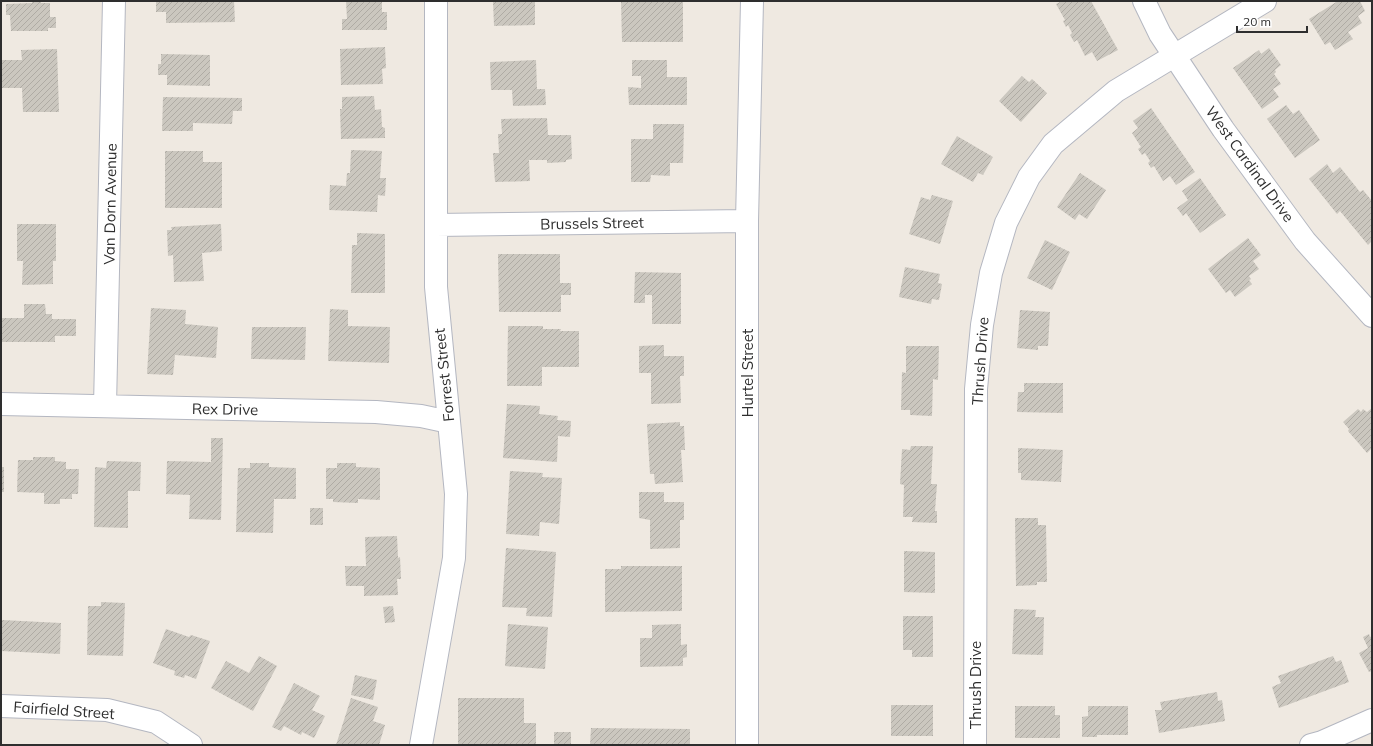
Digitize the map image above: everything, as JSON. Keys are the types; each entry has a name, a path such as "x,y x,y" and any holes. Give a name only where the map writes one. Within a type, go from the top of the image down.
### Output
{"street":[{"name":"Van Dorn Avenue","path":"106,406 114,1"},
{"name":"Forrest Street","path":"421,745 454,558 456,494 436,287 436,1"},
{"name":"Hurtel Street","path":"747,745 747,221 752,1"},
{"name":"West Cardinal Drive","path":"1144,1 1160,34 1223,129 1304,241 1368,303"},
{"name":"Thrush Drive","path":"975,745 976,389 982,325 991,273 1006,223 1029,177 1053,144 1116,91 1266,1"},
{"name":"Brussels Street","path":"436,225 747,221"},
{"name":"Rex Drive","path":"1,404 376,412 421,416 449,422"},
{"name":"Fairfield Street","path":"1,706 107,710 156,722 191,745"},
{"path":"1311,745 1322,742 1372,720"}],"building":[{"path":"32,1 50,3 50,17 56,17 56,28 48,28 48,31 11,31 10,15 6,15 6,4 32,3"},
{"path":"156,1 234,1 235,22 166,23 166,12 156,12"},
{"path":"346,1 382,1 382,12 387,12 387,30 342,30 342,19 347,19"},
{"path":"493,1 535,1 535,25 494,26"},
{"path":"621,1 683,1 683,42 622,42"},
{"path":"1062,1 1091,1 1118,50 1097,61 1092,52 1085,56 1077,40 1074,42 1070,35 1072,33 1068,25 1066,27 1063,21 1065,20 1056,4"},
{"path":"1338,1 1360,1 1365,11 1358,16 1362,23 1348,32 1353,39 1335,50 1330,42 1325,45 1309,19"},
{"path":"385,47 386,68 382,69 383,84 341,85 340,49"},
{"path":"1269,48 1281,65 1275,70 1276,72 1274,74 1281,84 1273,89 1279,97 1262,109 1233,68 1259,50 1261,54"},
{"path":"57,49 59,112 23,112 22,88 1,88 1,60 22,60 21,50"},
{"path":"161,54 210,55 210,86 167,85 167,75 158,75 158,64 161,64"},
{"path":"536,60 537,89 545,89 546,105 513,106 512,90 491,90 490,62"},
{"path":"632,60 667,60 667,77 687,77 687,105 629,105 628,87 641,88 641,76 632,76"},
{"path":"1022,76 1029,82 1032,79 1047,93 1021,122 999,101"},
{"path":"374,96 375,110 381,109 382,127 385,128 385,138 341,139 340,109 342,109 342,97"},
{"path":"163,97 242,98 242,111 233,111 232,124 193,123 193,131 162,131"},
{"path":"1286,105 1293,114 1299,110 1320,140 1295,158 1267,119"},
{"path":"1151,108 1195,172 1176,185 1170,176 1163,181 1154,166 1151,168 1148,163 1150,161 1145,153 1142,155 1138,149 1141,147 1132,133 1138,128 1133,121"},
{"path":"547,118 548,135 571,135 572,159 566,160 566,162 547,163 547,160 529,160 530,181 495,182 493,153 499,153 498,134 502,134 501,119"},
{"path":"653,124 684,124 683,163 670,163 670,176 651,175 650,182 631,182 631,139 653,139"},
{"path":"957,136 993,157 983,175 978,173 973,182 941,164"},
{"path":"351,150 382,151 380,178 386,178 385,196 378,195 377,212 329,210 330,185 346,186 347,173 350,173"},
{"path":"165,151 203,151 203,162 222,162 222,208 165,208"},
{"path":"1327,164 1333,173 1340,167 1360,192 1363,190 1372,201 1372,241 1368,245 1340,211 1337,214 1309,179"},
{"path":"1080,173 1106,190 1087,219 1079,214 1075,220 1057,207"},
{"path":"1200,178 1226,215 1200,233 1186,213 1183,216 1177,208 1188,200 1182,191"},
{"path":"932,195 953,201 940,244 909,234 921,197 930,200"},
{"path":"17,224 56,224 56,261 53,261 53,284 22,285 23,261 17,261"},
{"path":"221,224 222,251 202,253 204,281 174,282 173,255 168,256 167,230 172,230 171,227"},
{"path":"357,233 385,234 385,293 351,293 352,245 357,245"},
{"path":"1248,238 1261,255 1253,261 1259,269 1249,276 1251,279 1249,280 1252,284 1235,297 1230,290 1226,293 1208,269"},
{"path":"1045,240 1070,252 1052,290 1027,278"},
{"path":"498,254 560,254 560,283 571,283 571,295 561,295 561,312 499,312"},
{"path":"905,267 940,274 938,283 942,284 939,300 932,299 931,304 899,297"},
{"path":"635,272 681,273 681,324 652,324 652,295 645,295 645,303 634,303"},
{"path":"24,304 45,304 46,314 52,314 52,319 76,319 76,336 55,336 55,342 1,342 1,318 24,318"},
{"path":"151,308 186,310 185,324 218,327 216,358 175,355 173,375 147,374"},
{"path":"330,309 348,310 348,326 390,327 389,363 328,361"},
{"path":"1020,310 1050,312 1048,346 1038,346 1038,350 1017,348"},
{"path":"508,326 543,326 543,329 579,331 579,367 542,367 542,386 507,386"},
{"path":"252,327 306,327 305,360 251,359"},
{"path":"664,345 664,356 684,356 684,376 680,376 681,403 651,404 651,373 639,373 639,346"},
{"path":"906,346 939,346 938,380 933,379 932,416 910,415 910,410 901,410 902,372 906,373"},
{"path":"1024,383 1063,383 1063,413 1017,412 1018,392 1024,392"},
{"path":"507,404 540,406 539,414 558,416 557,420 571,421 570,437 558,436 557,462 503,458"},
{"path":"1372,408 1372,448 1367,453 1348,431 1349,429 1343,422 1358,409 1361,412 1363,409 1367,412"},
{"path":"680,422 680,426 684,426 685,450 681,450 683,482 655,484 654,474 650,474 647,424"},
{"path":"211,438 223,438 221,520 189,519 190,495 166,494 167,461 211,462"},
{"path":"911,446 933,446 931,484 937,484 935,511 937,511 937,523 912,522 913,517 903,517 904,485 900,484 902,449 910,450"},
{"path":"1018,448 1063,450 1061,482 1021,480 1021,473 1018,473"},
{"path":"33,457 55,457 55,461 66,462 66,469 79,469 78,494 72,494 72,499 60,499 60,504 44,504 44,493 17,492 18,460 33,460"},
{"path":"107,461 141,462 140,491 128,491 128,528 94,527 95,467 106,468"},
{"path":"250,463 269,463 269,467 296,468 296,499 274,499 273,533 236,532 238,468 250,468"},
{"path":"337,463 356,463 356,467 380,468 380,500 358,499 358,503 333,502 333,499 326,499 326,468 337,468"},
{"path":"1,467 4,467 4,492 1,492"},
{"path":"510,471 543,473 542,477 562,478 559,524 540,522 539,536 506,534"},
{"path":"639,492 664,492 664,502 684,502 684,520 680,520 680,548 650,549 650,520 639,518"},
{"path":"310,508 323,508 323,525 310,525"},
{"path":"1015,518 1038,518 1038,525 1046,525 1047,582 1037,582 1037,585 1016,586"},
{"path":"397,536 401,579 397,579 398,595 364,596 364,586 346,586 345,566 366,566 365,537"},
{"path":"506,548 556,552 552,617 526,616 527,608 502,607"},
{"path":"904,551 935,552 935,593 904,592"},
{"path":"621,566 682,566 682,611 605,612 605,569 621,569"},
{"path":"101,602 125,603 123,656 87,655 88,606 101,606"},
{"path":"393,606 395,622 385,623 383,607"},
{"path":"1014,609 1036,610 1035,617 1044,617 1043,655 1012,654"},
{"path":"903,616 933,616 933,657 912,657 912,650 903,650"},
{"path":"2,620 61,623 60,654 1,651"},
{"path":"508,624 548,627 545,669 505,666"},
{"path":"681,624 681,645 687,644 687,657 683,658 683,666 640,667 640,638 652,638 652,625"},
{"path":"166,629 189,637 191,635 210,641 196,679 185,675 184,678 174,675 175,671 153,663"},
{"path":"1369,634 1370,637 1372,636 1372,671 1369,672 1359,653 1368,648 1363,637"},
{"path":"259,656 277,666 253,711 211,688 226,661 249,673"},
{"path":"1333,656 1336,662 1341,660 1349,682 1279,708 1272,687 1281,683 1278,676"},
{"path":"355,675 377,680 373,700 351,695"},
{"path":"294,683 320,696 312,710 325,716 314,738 302,732 301,735 284,726 281,731 272,727"},
{"path":"1217,692 1218,701 1222,700 1225,721 1159,733 1155,710 1162,710 1160,702"},
{"path":"351,698 378,707 373,721 385,725 379,745 336,745"},
{"path":"458,698 524,698 524,723 536,723 536,744 458,745"},
{"path":"891,705 933,705 933,736 891,736"},
{"path":"1015,706 1055,706 1055,715 1060,715 1060,738 1015,738"},
{"path":"1088,706 1128,706 1128,735 1097,735 1097,737 1082,737 1082,717 1088,716"},
{"path":"591,728 690,729 690,745 590,745"},
{"path":"554,732 571,732 571,745 554,745"}]}
